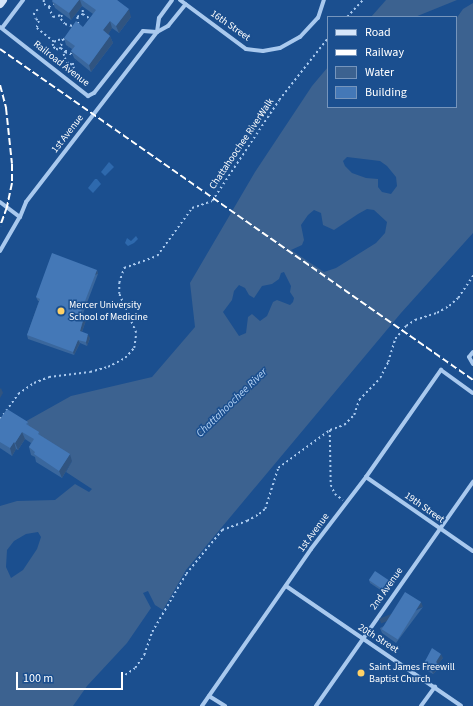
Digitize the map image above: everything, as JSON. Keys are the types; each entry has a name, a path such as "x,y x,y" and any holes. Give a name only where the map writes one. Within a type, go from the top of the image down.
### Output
{"main road":[{"path":"0,4 3,0"}],"street":[{"path":"1,27 23,0"},
{"name":"1st Avenue","path":"157,32 159,18 172,0"},
{"name":"16th Street","path":"180,0 246,48 263,51 280,48 300,37 318,18 324,0"},
{"name":"1st Avenue","path":"0,251 20,217 26,202 157,32 168,26 186,4"},
{"name":"Railroad Avenue","path":"1,27 88,96 94,93 143,31 157,32"},
{"path":"0,202 20,217"},
{"path":"473,352 469,357 473,364"},
{"name":"1st Avenue","path":"202,706 311,549 366,477 441,370 473,393"},
{"name":"19th Street","path":"366,477 473,551"},
{"name":"2nd Avenue","path":"316,706 473,482"},
{"name":"20th Street","path":"286,586 362,640 435,687 461,706"},
{"path":"421,706 435,687"},
{"path":"209,696 225,706"}],"path":[{"path":"44,0 44,4 49,7 53,17 62,15 61,19 65,24 72,27 78,23"},
{"path":"49,7 55,4 56,0"},
{"path":"348,16 363,0"},
{"path":"38,10 34,13 36,19 39,21 37,28 54,42"},
{"path":"83,14 77,17 78,23 84,28"},
{"path":"83,14 89,18"},
{"path":"89,18 94,16"},
{"path":"54,42 69,38"},
{"path":"61,48 62,39"},
{"name":"Chattahoochee RiverWalk","path":"0,419 18,394 34,383 49,377 90,372 108,368 125,358 134,348 136,333 119,294 119,284 124,268 157,256 192,208 212,201 280,100 327,39"},
{"path":"54,42 52,46 55,49 58,50 61,48"},
{"path":"61,48 65,52 75,55"},
{"path":"68,48 63,56 68,64 72,65 74,69"},
{"path":"72,65 75,61"},
{"path":"125,675 135,668 144,655 152,632 186,574 222,530 260,514 265,509 278,468 330,430 344,425 354,415 359,400 380,378 388,362 395,339 409,322 438,313 449,306 458,298 473,276"},
{"path":"330,430 331,485 335,494 346,503"}],"shaded area":[{"path":"109,162 114,167 105,176 101,172"},
{"path":"95,179 97,179 101,184 93,193 88,188"},
{"path":"136,236 138,239 134,243 128,246 125,243 127,238 131,241"}],"water":[{"path":"386,0 457,0 417,16 372,16"},
{"name":"Chattahoochee River","path":"473,3 473,233 401,313 186,570 163,610 155,605 148,591 143,593 151,608 127,643 87,686 73,706 0,706 0,506 17,501 55,500 75,484 89,492 92,489 66,472 72,461 21,424 71,396 152,377 195,327 190,283 255,172 312,86 327,68 327,108 457,108 457,18 463,9","holes":["347,157 380,161 387,166 396,177 397,186 391,194 382,192 378,187 378,179 366,178 352,173 345,166 343,161","367,209 374,210 387,222 385,233 376,243 336,268 324,272 291,250 302,245 304,240 301,225 308,215 314,210 321,213 323,225 334,230","284,272 291,286 290,292 294,298 293,302 290,305 277,300 273,302 267,316 260,321 252,314 248,317 246,333 239,336 223,312 232,300 234,291 239,285 245,288 249,295 254,298 262,286 272,284 279,279 281,273","38,532 41,537 37,549 23,570 11,578 6,567 7,550 14,541 26,534"]}],"building":[{"path":"79,0 69,13 52,1"},
{"path":"82,0 117,0 129,9 116,26 110,21 103,30 110,36 89,65 71,51 75,46 64,38 76,21 83,27 96,10"},
{"name":"Mercer University School of Medicine","path":"52,253 97,270 80,314 84,317 80,331 88,334 86,342 78,340 73,352 27,335 40,299 36,297"},
{"path":"7,409 28,422 26,424 39,432 38,434 70,454 59,471 34,454 35,452 29,447 34,439 22,432 10,448 0,442 0,419"},
{"path":"375,571 390,581 384,590 369,580"},
{"path":"405,592 421,602 398,639 382,629"},
{"path":"432,648 441,654 436,662 438,664 432,671 423,665"}],"railway":[{"path":"0,49 473,380"},
{"path":"0,85 6,108 12,164 12,183 7,207 0,226"}],"place":[{"name":"Mercer University School of Medicine","path":"61,311"},
{"name":"Saint James Freewill Baptist Church","path":"361,673"}]}
